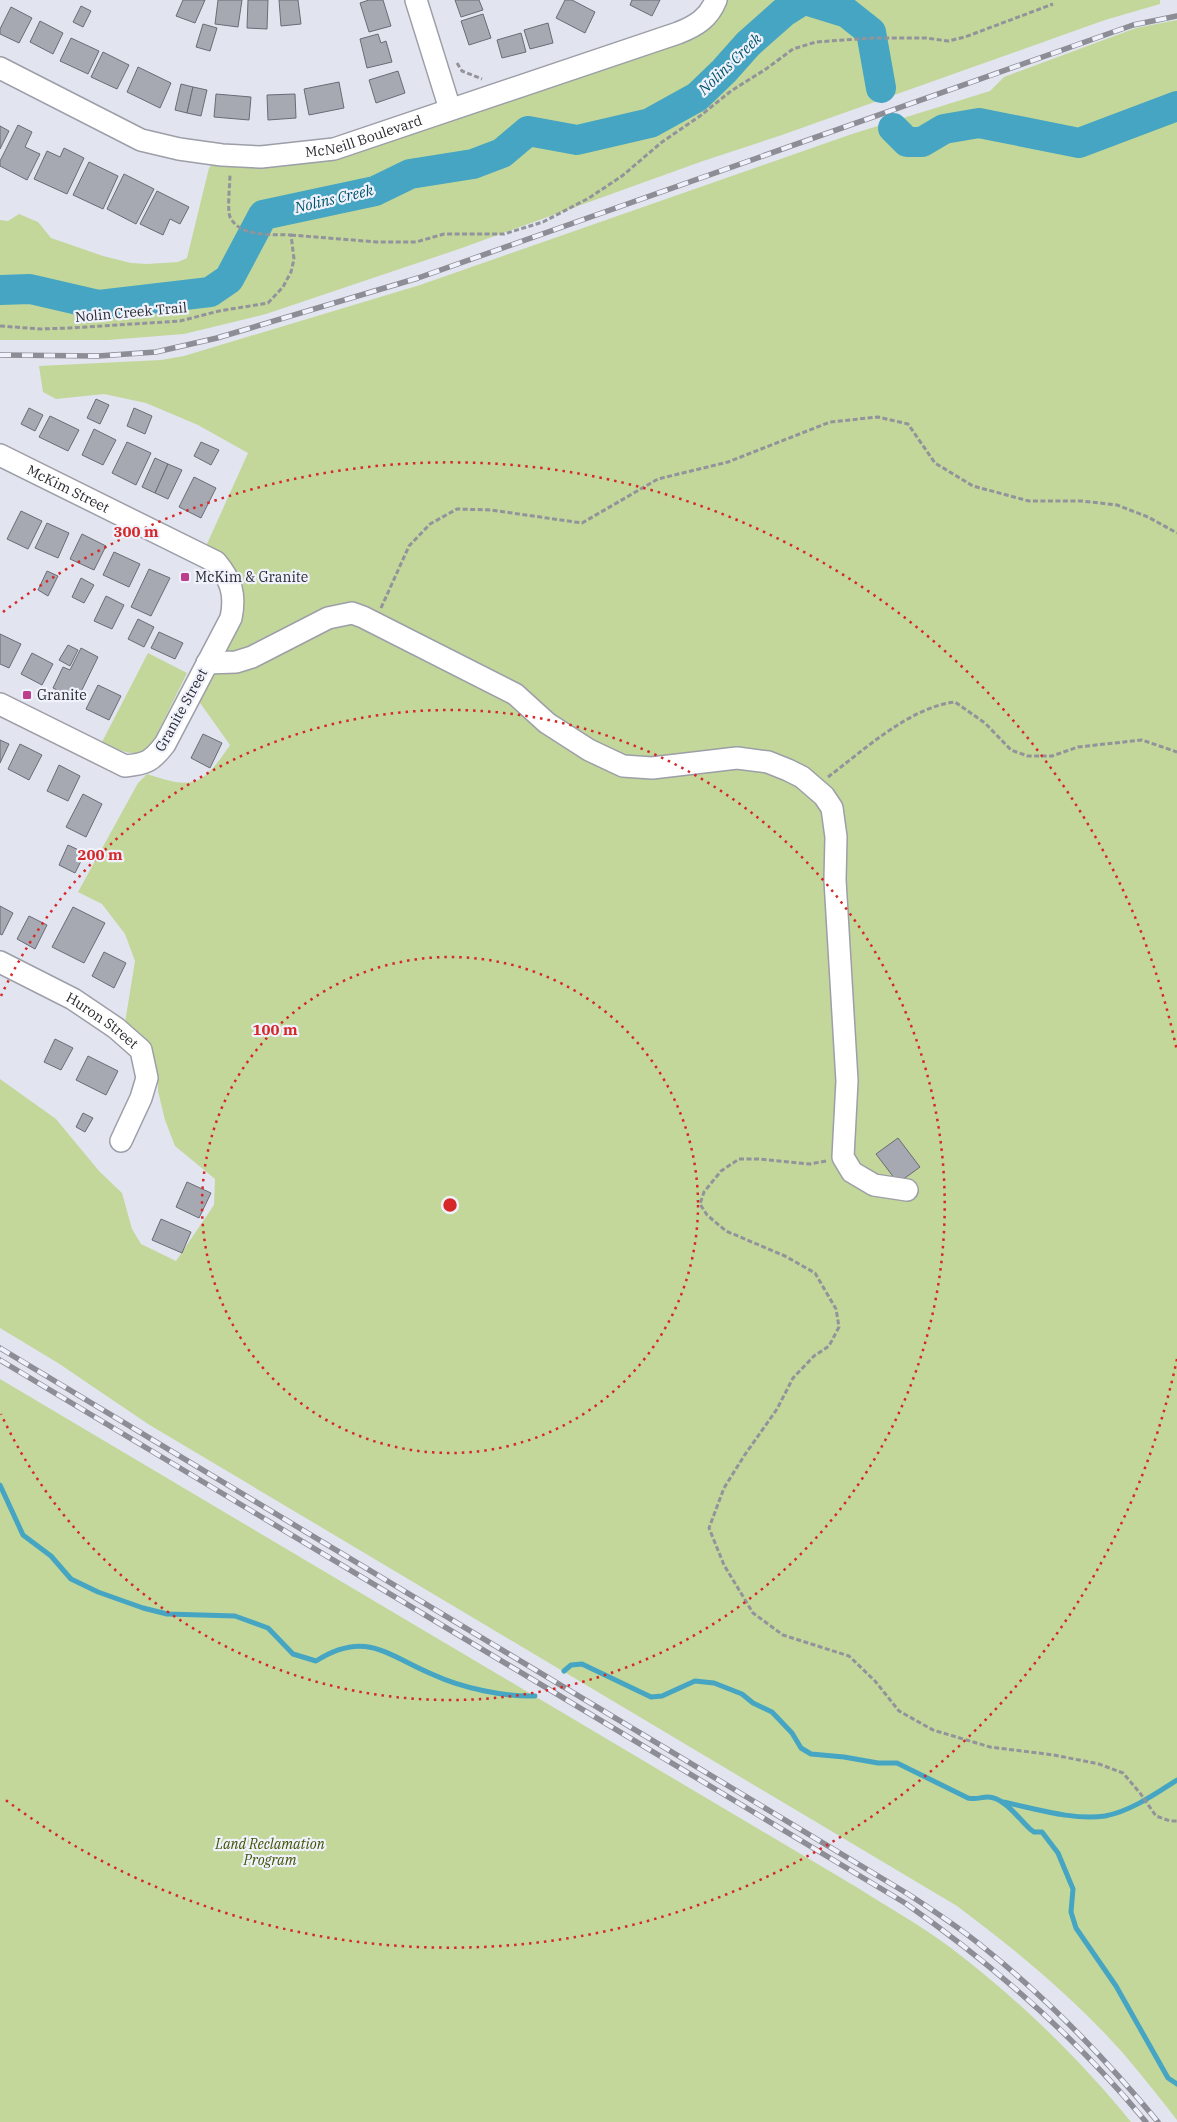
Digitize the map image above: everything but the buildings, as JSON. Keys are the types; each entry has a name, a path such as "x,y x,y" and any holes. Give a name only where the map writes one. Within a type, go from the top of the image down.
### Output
{"street":[{"path":"416,0 450,109"},
{"name":"McNeill Boulevard","path":"0,68 141,140 179,149 230,156 261,157 334,149 696,26 707,16 716,0"},
{"name":"McKim Street","path":"0,455 216,562"},
{"name":"Granite Street","path":"0,704 125,766 139,765 153,760 166,744 230,618 234,604 227,575 216,562"},
{"path":"208,663 236,662 252,657 328,618 352,613 514,694 547,723 589,750 623,766 652,768 737,758 768,762 802,777 824,796 832,808 835,821 835,880 847,1081 843,1157 852,1172 874,1185 907,1190"},
{"name":"Huron Street","path":"0,962 73,1000 116,1028 141,1050 147,1078 141,1098 120,1141"}],"path":[{"path":"230,156 230,216 242,230 266,234 377,242 416,242 444,234 469,236 504,234 543,222 589,198 622,176 662,142 700,116 731,91 793,49 816,42 872,38 926,38 948,41 965,37 1053,4"},
{"path":"455,56 458,66 462,71 485,81"},
{"name":"Nolin Creek Trail","path":"0,326 41,329 180,321 219,311 268,303 283,287 291,272 294,259 291,235"},
{"path":"374,624 409,546 430,524 457,510 491,510 582,523 658,479 728,462 830,422 878,417 908,424 935,463 974,486 1029,501 1082,501 1117,506 1148,517 1177,533"},
{"path":"814,787 910,718 941,703 955,702 985,723 1011,750 1028,756 1052,756 1078,747 1142,740 1177,752"},
{"path":"843,1157 810,1164 739,1159 721,1171 704,1192 700,1204 707,1215 726,1231 785,1256 815,1273 836,1309 839,1327 829,1346 814,1356 792,1378 777,1409 724,1488 709,1528 724,1565 753,1613 782,1635 848,1656 876,1681 899,1711 933,1730 990,1747 1054,1755 1099,1764 1123,1773 1156,1816 1170,1821 1177,1820"}],"green space":[{"path":"715,0 1160,0 1160,4 1105,20 459,249 266,314 184,334 108,340 0,340 0,220 8,221 19,214 38,222 51,238 103,256 131,263 178,262 187,258 209,168 221,154 334,147 679,32"},
{"path":"1177,20 1177,2120 1122,2052 1084,2012 1022,1957 957,1906 148,1424 58,1363 0,1328 0,1079 56,1119 99,1171 122,1193 132,1229 141,1244 176,1261 214,1205 215,1179 175,1146 165,1120 158,1091 158,1073 153,1060 123,1035 135,961 125,934 102,904 78,892 138,783 147,774 176,782 187,783 196,781 212,769 230,745 193,693 233,617 217,560 207,544 248,453 198,425 146,403 104,394 56,399 43,392 39,366 161,360 184,356 420,285 852,134 990,91 1004,77 1136,28"},
{"path":"148,653 187,673 151,746 139,752 126,752 102,742"},
{"name":"Land Reclamation Program","path":"0,1379 929,1932 976,1967 1023,2008 1069,2052 1131,2122 0,2122"}],"waterway":[{"name":"Nolins Creek","path":"0,290 30,289 99,305 210,292 229,279 263,215 375,191 410,174 473,164 502,153 528,131 577,140 650,123 697,97 748,44 784,12 803,0"},
{"name":"Nolins Creek","path":"805,0 847,13 871,32 881,88"},
{"name":"Nolins Creek","path":"893,128 907,142 922,142 944,129 979,123 1079,143 1177,106"},
{"path":"0,1485 23,1535 51,1556 71,1579 98,1592 143,1608 167,1614 235,1616 268,1628 293,1654 316,1661 349,1647 363,1646 390,1654 445,1680 470,1688 497,1693 535,1696"},
{"path":"564,1671 571,1665 582,1664 651,1697 662,1696 695,1681 714,1683 742,1694 753,1703 772,1712 792,1733 801,1748 811,1754 878,1763 897,1763 968,1798 988,1797 1005,1804 1030,1829 1034,1832 1042,1832 1058,1853 1073,1889 1071,1912 1076,1928 1116,1986 1168,2078 1177,2084"},
{"path":"1003,1802 1080,1817 1105,1816 1133,1806 1177,1780"}],"railway":[{"path":"0,355 98,356 156,352 217,338 418,278 1133,25 1177,16"},
{"path":"0,1348 908,1894 956,1926 1007,1967 1053,2008 1096,2052 1158,2122"},
{"path":"0,1360 905,1903 971,1952 1033,2004 1091,2061 1146,2122"}],"place":[{"name":"McKim & Granite","path":"185,577"},
{"name":"Granite","path":"27,695"}]}
